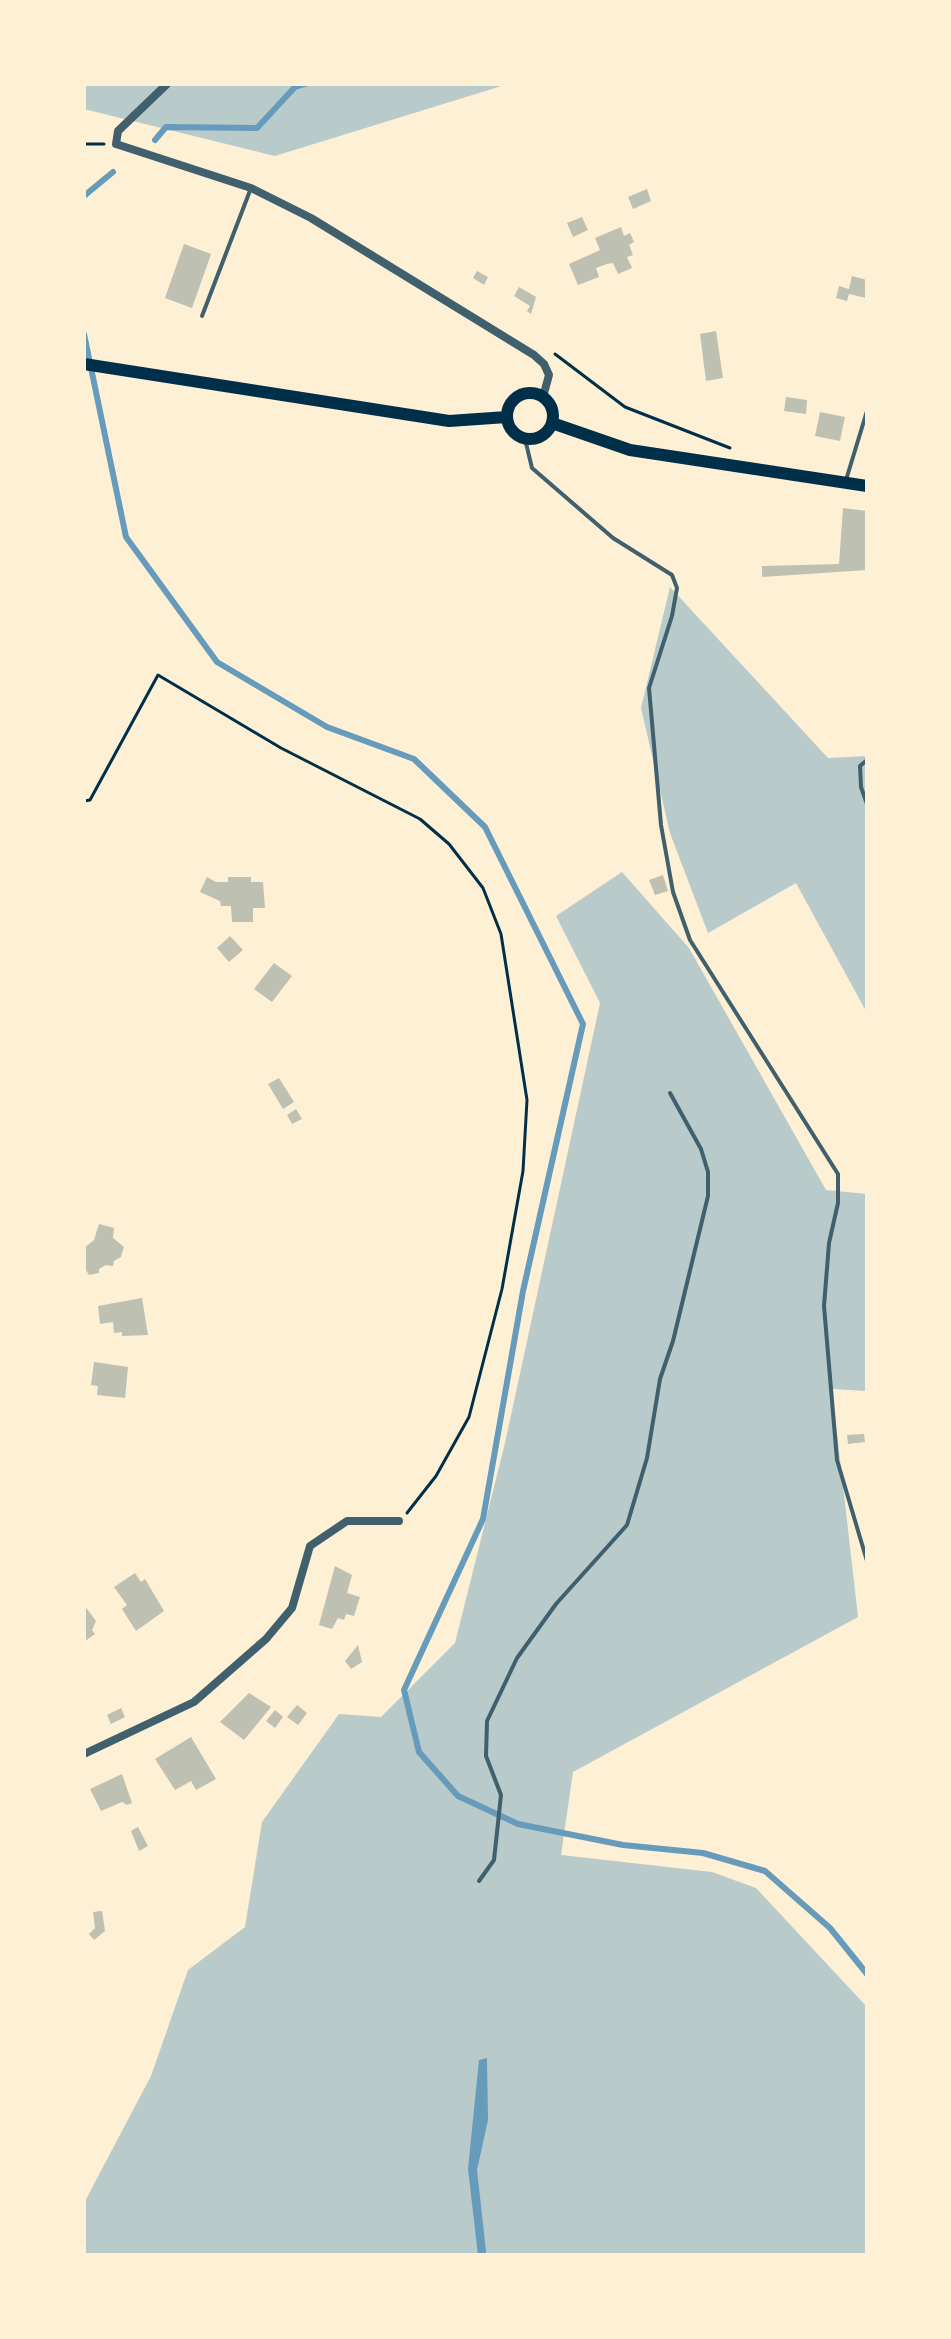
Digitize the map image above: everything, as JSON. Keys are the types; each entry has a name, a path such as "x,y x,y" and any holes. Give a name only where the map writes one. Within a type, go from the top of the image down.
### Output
{"main road":[{"path":"84,364 449,421 507,417"},
{"path":"507,417 515,399 534,394 550,404 552,423"},
{"path":"507,417 516,434 525,439 537,438 552,423"},
{"path":"552,423 630,450 867,486"}],"street":[{"path":"167,84 118,131 116,144 251,188 311,218 534,355 544,364 549,375 543,397"},
{"path":"84,1754 194,1702 266,1639 292,1608 310,1546 347,1521 399,1521"}],"lane":[{"path":"202,316 251,188"},
{"path":"845,483 867,411"},
{"path":"525,439 532,468 613,538 672,575 677,588 649,688 661,825 673,892 690,940 838,1174 838,1203 829,1243 824,1306 837,1460 867,1561"},
{"path":"867,760 860,766 861,787 867,804"},
{"path":"479,1881 494,1860 501,1795 486,1756 487,1721 501,1686 556,1604 627,1525 647,1458 660,1379 673,1341 708,1196 708,1172 701,1149 670,1093"}],"path":[{"path":"84,144 116,144"},
{"path":"84,801 90,800 158,675 281,748 420,819 449,844 483,888 501,934 527,1100 523,1171 502,1289 469,1417 436,1476 399,1521"}],"shaded area":[{"path":"84,84 508,84 275,156 84,109"},
{"path":"670,587 828,758 867,756 867,1013 796,883 708,933 670,833 641,708"},
{"path":"622,872 689,948 826,1190 867,1194 867,1391 832,1389 858,1617 573,1772 561,1855 712,1872 756,1888 867,2007 867,2255 84,2255 84,2203 151,2076 188,1970 245,1927 262,1822 339,1714 381,1717 455,1643 505,1443 600,1003 556,916"}],"water":[{"path":"487,2058 488,2120 477,2170 486,2255 478,2255 468,2169 479,2060"}],"building":[{"path":"647,189 651,201 633,209 628,197"},
{"path":"582,217 588,230 573,237 567,223"},
{"path":"621,227 624,236 630,233 634,242 629,245 633,255 627,257 632,268 618,274 613,263 607,264 596,268 599,277 578,285 569,264 600,250 595,238"},
{"path":"184,244 211,254 192,308 165,298"},
{"path":"477,271 488,277 484,285 473,278"},
{"path":"852,276 867,280 866,298 849,294 847,301 836,298 839,286 849,289"},
{"path":"519,287 536,297 531,314 527,311 530,306 514,296"},
{"path":"716,331 723,378 706,381 700,334"},
{"path":"786,397 807,400 806,414 784,411"},
{"path":"820,412 845,417 840,441 815,436"},
{"path":"843,508 867,511 867,570 762,577 762,566 839,564"},
{"path":"663,875 668,891 655,895 649,880"},
{"path":"207,877 216,882 228,882 228,877 251,877 251,882 263,882 265,908 253,908 253,922 232,922 231,906 221,906 220,901 200,892"},
{"path":"230,936 243,950 229,962 217,948"},
{"path":"274,963 292,976 272,1002 254,989"},
{"path":"279,1078 294,1102 283,1109 268,1084"},
{"path":"296,1109 302,1119 292,1124 287,1115"},
{"path":"99,1224 114,1228 113,1238 124,1247 121,1257 114,1261 113,1266 106,1265 99,1269 99,1273 89,1275 84,1267 84,1248 94,1240"},
{"path":"142,1298 148,1335 122,1336 122,1332 114,1333 113,1322 100,1324 98,1306"},
{"path":"94,1362 128,1367 125,1398 97,1395 98,1386 91,1385"},
{"path":"864,1434 865,1442 848,1444 847,1435"},
{"path":"335,1566 352,1575 347,1593 360,1597 354,1616 346,1614 344,1620 338,1618 332,1629 319,1625"},
{"path":"135,1573 141,1582 145,1579 164,1611 136,1631 122,1609 127,1605 114,1587"},
{"path":"84,1605 96,1621 92,1630 95,1634 84,1642"},
{"path":"358,1645 362,1662 351,1669 345,1661"},
{"path":"249,1693 271,1707 244,1740 220,1722"},
{"path":"297,1705 307,1713 298,1725 287,1717"},
{"path":"121,1708 125,1717 111,1724 107,1715"},
{"path":"275,1710 283,1717 275,1728 266,1721"},
{"path":"191,1737 216,1779 196,1790 191,1781 175,1790 155,1759"},
{"path":"122,1774 132,1803 127,1805 122,1802 101,1811 90,1789"},
{"path":"138,1827 148,1846 139,1851 131,1831"},
{"path":"102,1911 105,1931 94,1940 89,1934 95,1928 93,1912"}],"waterway":[{"path":"155,140 166,127 257,128 295,87 305,84"},
{"path":"84,196 113,172"},
{"path":"84,334 126,537 217,662 327,727 414,759 485,827 583,1024 523,1291 483,1519 404,1690 419,1752 458,1796 518,1824 623,1845 703,1853 765,1871 830,1928 867,1974"}]}
